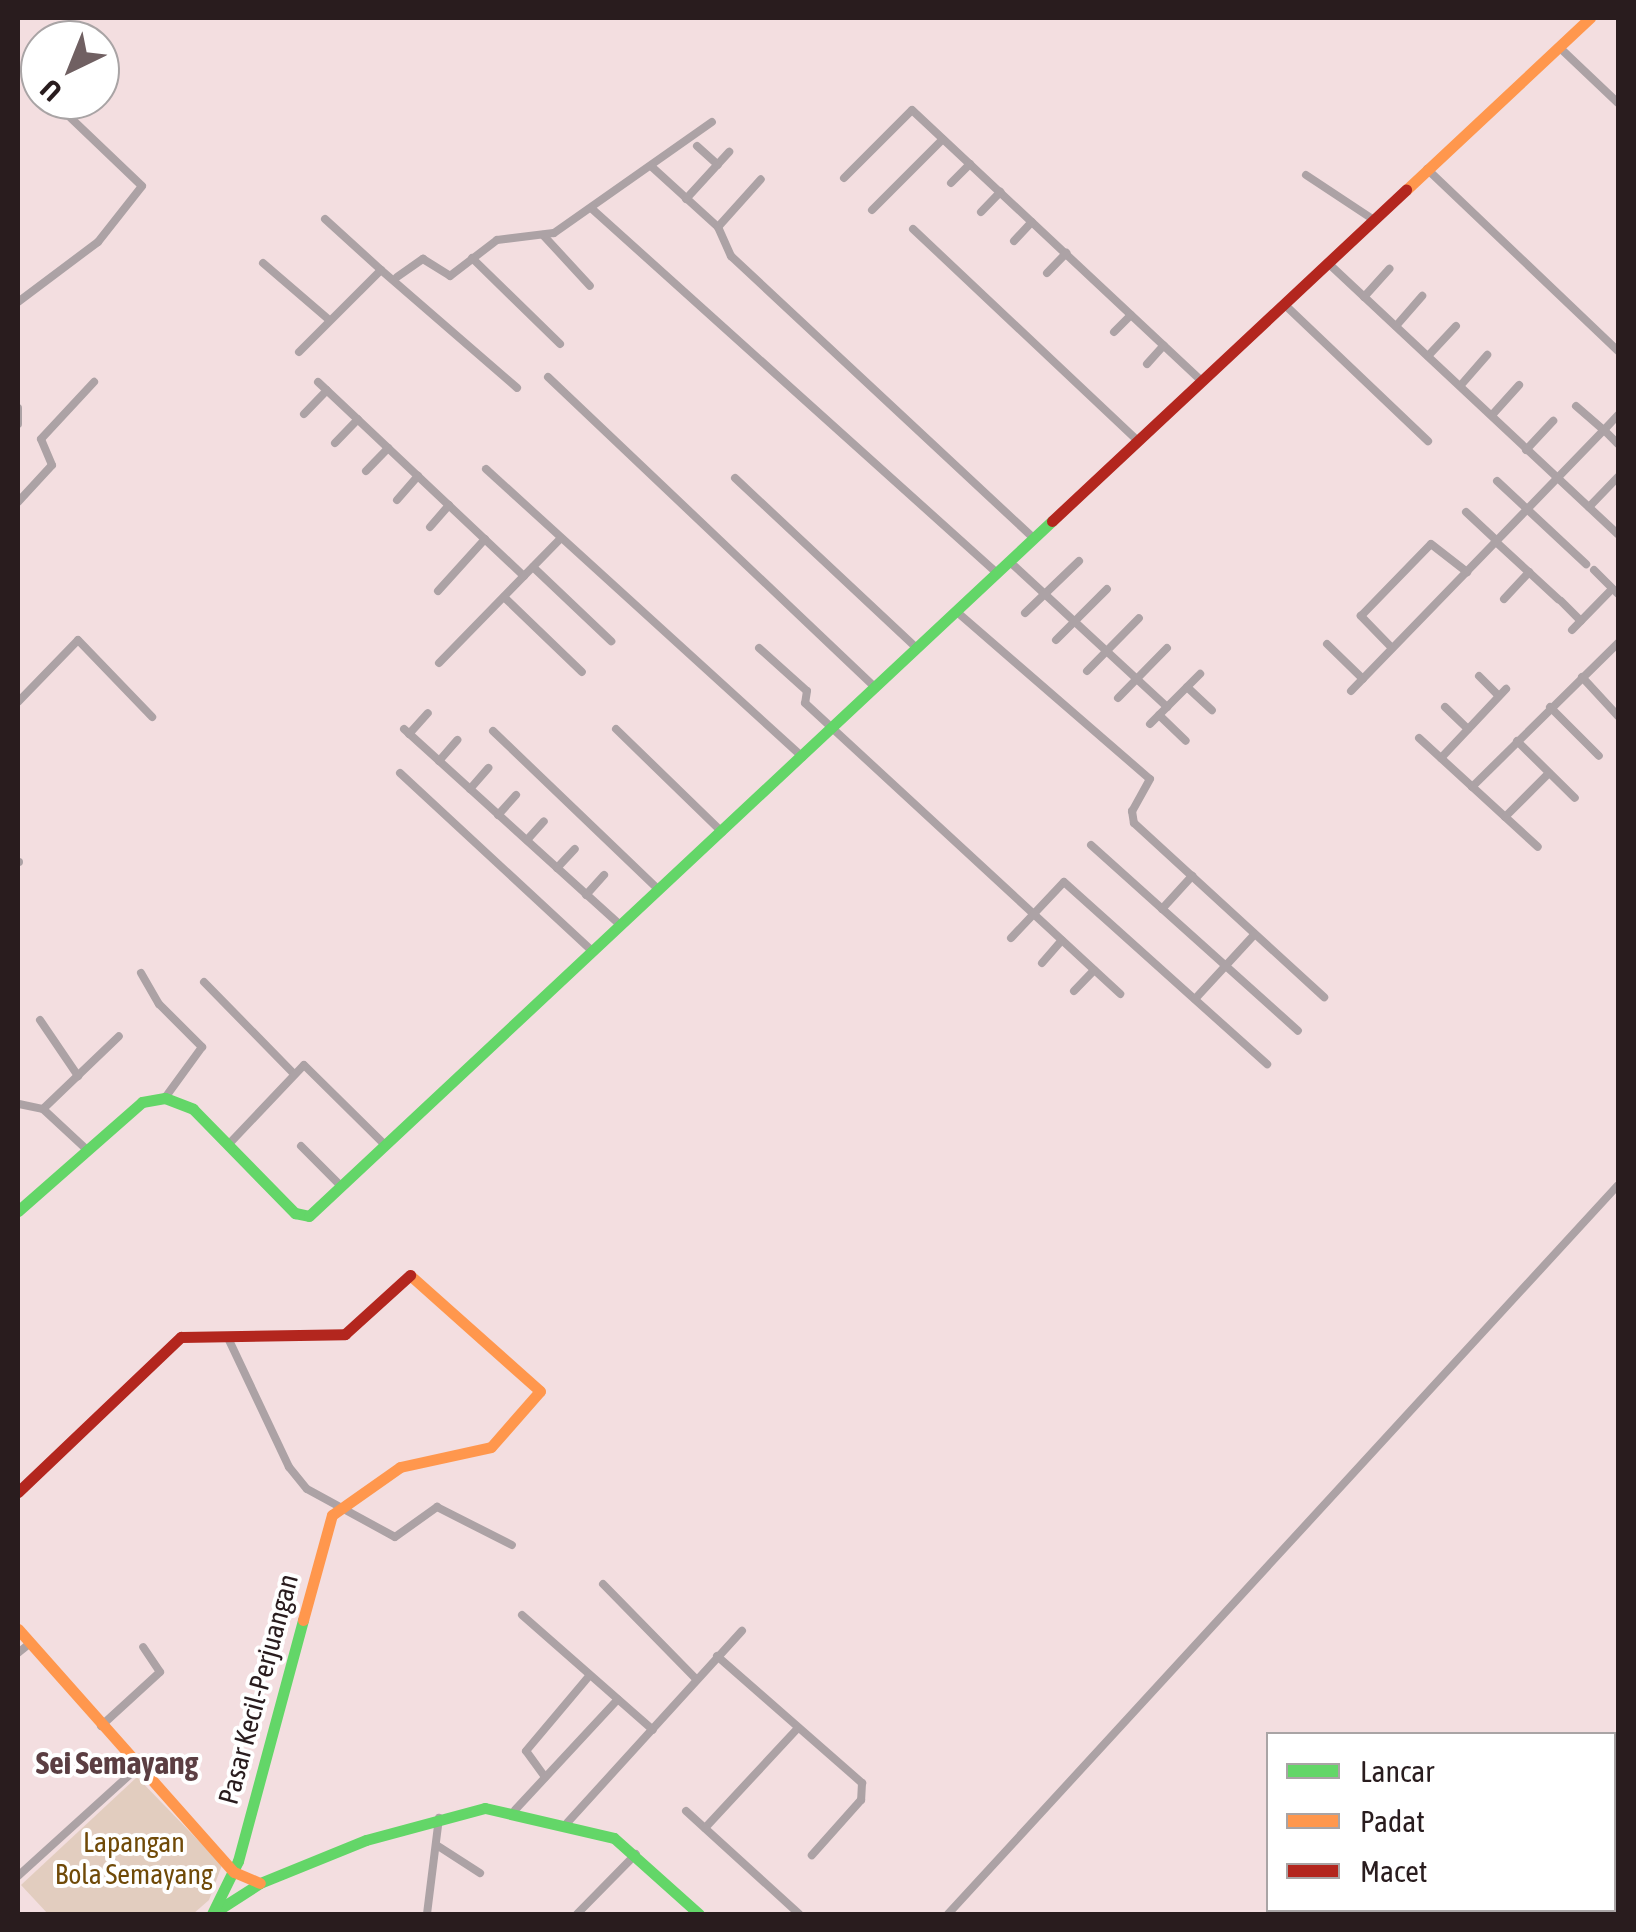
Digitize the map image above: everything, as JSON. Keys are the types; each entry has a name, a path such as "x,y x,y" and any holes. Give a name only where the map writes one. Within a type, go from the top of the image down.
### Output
{"street":[{"path":"18,1211 142,1102 166,1098 194,1110 302,1216 341,1186 803,757 1590,18"},
{"path":"1559,48 1618,103"},
{"path":"844,178 906,109 1202,381"},
{"path":"18,302 98,242 142,186 73,120"},
{"path":"397,277 423,259 450,276 497,240 543,236 652,167 712,122"},
{"path":"872,210 943,139"},
{"path":"697,146 718,165"},
{"path":"686,199 729,152"},
{"path":"951,183 970,164"},
{"path":"652,167 718,228 731,256 1035,539"},
{"path":"1427,169 1618,350"},
{"path":"1306,175 1374,220"},
{"path":"718,228 762,179"},
{"path":"981,212 1000,192"},
{"path":"590,208 998,574"},
{"path":"325,218 381,270 397,277 517,388"},
{"path":"1014,242 1032,222"},
{"path":"913,229 1138,441"},
{"path":"543,236 590,286"},
{"path":"1047,273 1066,254"},
{"path":"472,258 560,344"},
{"path":"263,263 327,318"},
{"path":"1328,263 1618,534"},
{"path":"1364,297 1389,268"},
{"path":"299,352 327,318 381,270"},
{"path":"1396,326 1422,296"},
{"path":"1284,304 1428,441"},
{"path":"1114,332 1131,315"},
{"path":"1428,356 1456,326"},
{"path":"1147,364 1164,345"},
{"path":"1461,384 1488,355"},
{"path":"548,377 876,688"},
{"path":"18,502 52,465 42,439 94,382"},
{"path":"318,382 524,576"},
{"path":"1492,414 1519,386"},
{"path":"304,414 327,390"},
{"path":"1576,406 1618,444"},
{"path":"18,408 18,424"},
{"path":"1351,692 1618,415"},
{"path":"334,443 358,419"},
{"path":"1526,450 1553,421"},
{"path":"366,471 388,448"},
{"path":"486,470 803,757"},
{"path":"397,500 418,476"},
{"path":"1589,507 1618,477"},
{"path":"735,478 918,649"},
{"path":"1497,481 1616,592 1572,630"},
{"path":"430,527 449,505"},
{"path":"1466,512 1581,620"},
{"path":"438,591 485,539"},
{"path":"439,663 560,539"},
{"path":"1392,648 1361,616 1431,544 1467,572"},
{"path":"1026,613 1080,561"},
{"path":"1010,562 1167,706"},
{"path":"533,567 611,641"},
{"path":"1504,599 1529,572"},
{"path":"1056,640 1108,589"},
{"path":"504,597 582,672"},
{"path":"957,612 1150,779 1130,817 1324,997"},
{"path":"1087,672 1139,618"},
{"path":"18,702 78,640 152,717"},
{"path":"1327,644 1363,679"},
{"path":"1472,788 1550,707 1617,647"},
{"path":"759,648 807,691 805,703 1120,994"},
{"path":"1118,698 1167,648"},
{"path":"1150,724 1200,674"},
{"path":"1441,758 1503,692 1479,676"},
{"path":"1582,677 1618,716"},
{"path":"1187,687 1212,710"},
{"path":"1445,707 1468,729"},
{"path":"1550,707 1599,756"},
{"path":"428,713 407,731 621,926"},
{"path":"1159,715 1186,741"},
{"path":"616,730 722,832"},
{"path":"493,731 659,890"},
{"path":"1418,738 1538,847"},
{"path":"439,760 457,740"},
{"path":"1517,741 1575,798"},
{"path":"470,788 488,768"},
{"path":"1505,817 1549,773"},
{"path":"400,774 593,952"},
{"path":"498,815 516,795"},
{"path":"526,840 544,821"},
{"path":"1090,845 1298,1030"},
{"path":"557,868 575,849"},
{"path":"586,894 604,875"},
{"path":"1162,909 1192,876"},
{"path":"1011,938 1064,882 1267,1064"},
{"path":"1196,999 1256,934"},
{"path":"1042,964 1062,940"},
{"path":"1074,992 1094,970"},
{"path":"142,973 159,1004 202,1046 166,1098"},
{"path":"204,982 294,1074"},
{"path":"40,1020 78,1076"},
{"path":"42,1109 119,1036"},
{"path":"228,1145 304,1065 385,1145"},
{"path":"19,1104 42,1109 86,1148"},
{"path":"300,1146 341,1186"},
{"path":"948,1914 1618,1185"},
{"name":"Pasar Kecil-Perjuangan","path":"212,1914 234,1872 326,1525 340,1508 400,1467 491,1447 540,1391 414,1275 345,1334 228,1338"},
{"path":"18,1492 181,1337 228,1338 288,1467 340,1508 398,1537 437,1507 512,1545"},
{"path":"603,1584 696,1679"},
{"path":"522,1616 652,1730"},
{"path":"18,1630 137,1768 234,1872 260,1883"},
{"path":"567,1823 742,1631"},
{"path":"18,1654 29,1644"},
{"path":"101,1726 160,1672 143,1647"},
{"path":"717,1656 865,1790 812,1854"},
{"path":"545,1777 526,1751 590,1675"},
{"path":"515,1810 618,1699"},
{"path":"705,1828 797,1730"},
{"path":"18,1876 137,1768"},
{"path":"212,1914 260,1883 439,1818 515,1810 567,1823 636,1854 699,1914"},
{"path":"686,1812 799,1914"},
{"path":"430,1913 439,1818"},
{"path":"438,1846 480,1874"},
{"path":"577,1914 636,1854"}],"green space":[{"name":"Lapangan Bola Semayang","path":"137,1777 222,1865 209,1900 193,1914 48,1914 21,1885"}],"traffic: fast":[{"path":"18,1211 142,1102 165,1098 193,1109 295,1213 309,1216 1052,521"},
{"path":"212,1914 238,1861 303,1620"},
{"path":"218,1910 260,1883 366,1840 485,1808 614,1838 699,1914"}],"traffic: slow":[{"path":"1406,190 1590,18"},
{"path":"303,1620 332,1515 400,1467 491,1447 540,1391 410,1275"},
{"path":"18,1629 234,1872 260,1883"}],"traffic: jam":[{"path":"1052,521 1406,190"},
{"path":"18,1492 181,1337 345,1334 410,1275"}],"district":[{"name":"Sei Semayang","path":"117,1763"}]}
